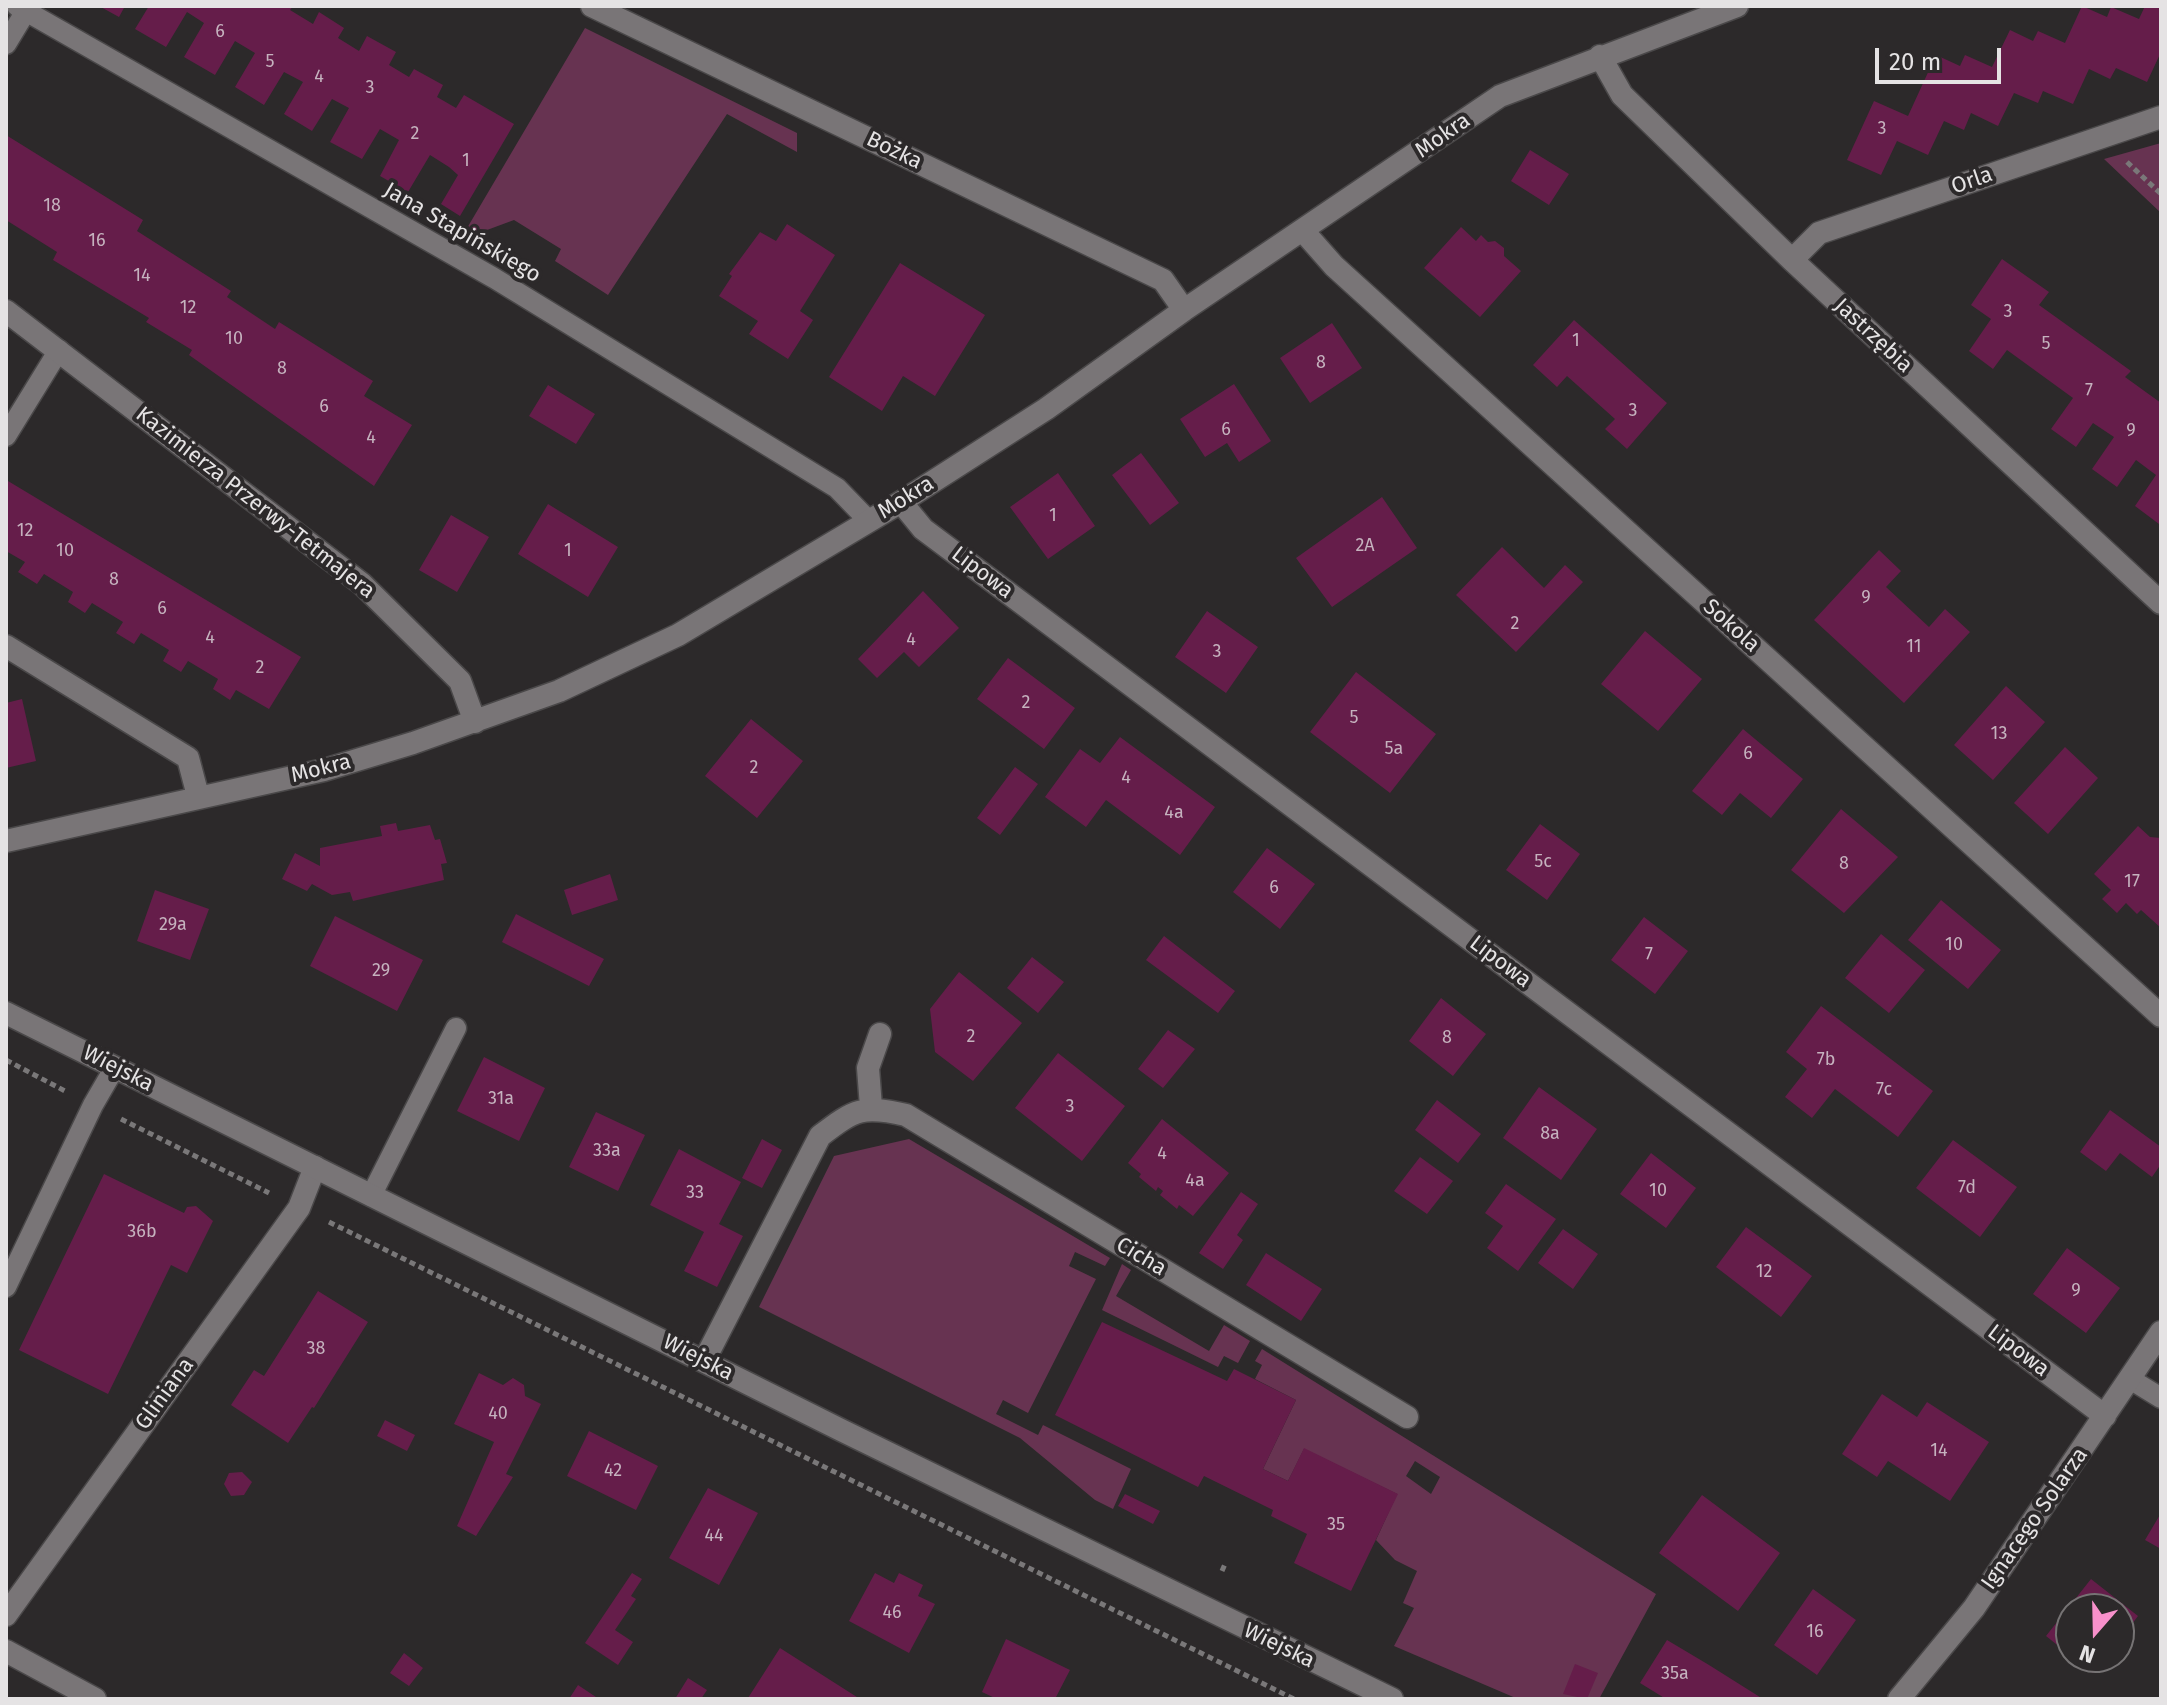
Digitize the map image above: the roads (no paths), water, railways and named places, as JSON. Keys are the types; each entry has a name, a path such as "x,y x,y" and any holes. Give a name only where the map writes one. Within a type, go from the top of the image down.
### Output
{"street":[{"name":"Bożka","path":"592,6 1163,280 1184,310"},
{"name":"Mokra","path":"6,841 324,770 475,722 559,691 678,635 901,502 1046,409 1184,310 1304,232 1500,96 1737,6"},
{"name":"Jastrzębia","path":"1600,56 1622,95 1792,260 2161,603"},
{"name":"Orla","path":"1792,260 1819,233 2161,117"},
{"name":"Sokola","path":"1304,232 1334,266 2161,1016"},
{"name":"Kazimierza Przerwy-Tetmajera","path":"6,311 362,584 460,681 475,722"},
{"name":"Lipowa","path":"901,502 923,529 2105,1416"},
{"path":"6,646 188,758 198,796"},
{"name":"Wiejska","path":"6,1013 1392,1699"},
{"path":"704,1361 820,1136 842,1119 871,1107 868,1068 880,1034"},
{"name":"Cicha","path":"871,1107 906,1115 1407,1417"},
{"name":"Gliniana","path":"6,1615 299,1208 315,1167"},
{"name":"Ignacego Solarza","path":"1899,1699 1974,1608 2161,1332"},
{"path":"6,1651 95,1699"}],"lane":[{"path":"6,44 24,8"},
{"name":"Jana Stapińskiego","path":"24,8 494,278 837,488 869,521"},
{"path":"6,436 59,350"},
{"path":"371,1196 456,1028"},
{"path":"6,1287 93,1105 115,1067"},
{"path":"2130,1379 2161,1398"}]}
